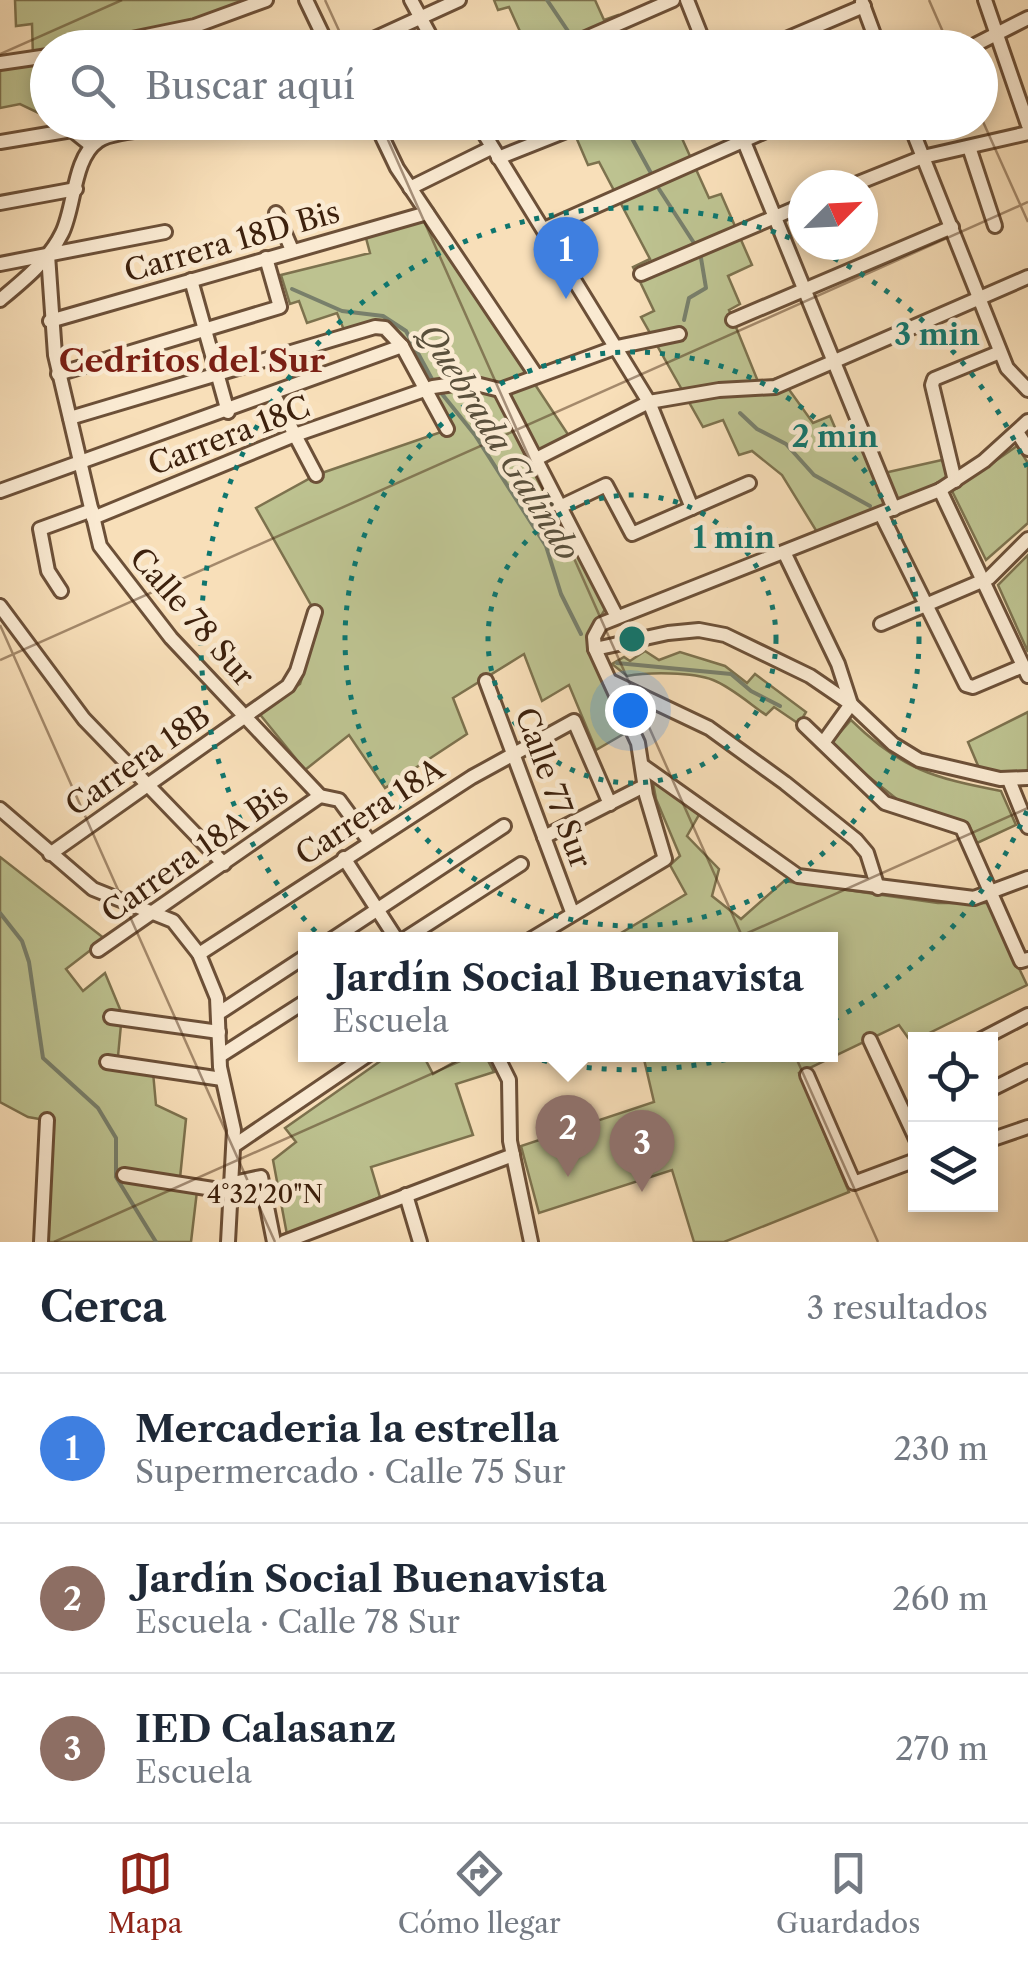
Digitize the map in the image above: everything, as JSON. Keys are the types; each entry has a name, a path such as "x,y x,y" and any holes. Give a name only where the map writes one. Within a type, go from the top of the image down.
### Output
{"street":[{"path":"176,30 266,0"},
{"path":"306,0 320,30"},
{"path":"411,0 427,30"},
{"path":"396,30 459,0"},
{"path":"604,30 673,0"},
{"path":"687,0 699,30"},
{"path":"985,0 996,30"},
{"path":"804,30 863,3 873,30"},
{"path":"1028,18 998,35 1028,125"},
{"path":"0,63 30,59"},
{"path":"878,175 923,157 1028,134"},
{"path":"0,142 30,137"},
{"path":"84,140 92,146 102,140"},
{"path":"385,140 410,188 536,375"},
{"path":"486,140 649,402 692,508"},
{"path":"410,188 534,140"},
{"path":"544,229 741,140"},
{"path":"743,140 837,360 923,606 966,686 1026,671 940,490"},
{"path":"916,140 1000,352 1016,380 1028,390"},
{"name":"Calle 78 Sur","path":"92,146 62,234 48,254 50,321 58,374 106,556 172,638 320,796 339,800 369,841"},
{"path":"968,147 995,226"},
{"path":"0,202 76,189"},
{"path":"641,274 788,211"},
{"path":"276,213 292,250"},
{"name":"Carrera 18D Bis","path":"50,321 427,213"},
{"path":"733,320 952,227"},
{"path":"0,264 166,232"},
{"path":"0,300 48,254"},
{"path":"58,374 280,308 266,258"},
{"path":"538,458 649,402 719,390 768,389 1028,277"},
{"path":"192,280 228,412"},
{"path":"70,418 354,333 385,328 434,387 447,429"},
{"path":"434,387 468,382 500,390 617,346 679,334"},
{"path":"0,491 82,465 402,346"},
{"path":"955,481 932,386 934,378 1000,352"},
{"name":"Carrera 18C","path":"61,592 48,571 40,530 434,387"},
{"path":"500,390 616,615"},
{"path":"274,395 316,475"},
{"path":"542,932 665,859 644,786 638,743 595,649 598,627 616,615 785,554 940,490 1028,421"},
{"path":"1017,432 1028,449"},
{"path":"562,506 606,485 632,534 749,482"},
{"path":"881,624 983,581 1028,539"},
{"path":"785,554 838,664 851,704"},
{"path":"0,606 84,719 224,864"},
{"name":"Carrera 18B","path":"50,854 293,679 315,612"},
{"path":"595,649 668,633 699,630 725,635 810,676 919,760 1009,780 1028,778"},
{"name":"Calle 77 Sur","path":"486,681 572,912"},
{"path":"610,681 709,728 785,784 856,840 866,854 878,888"},
{"path":"823,743 851,704"},
{"name":"Carrera 18A","path":"199,954 369,841 574,721 610,804"},
{"path":"804,726 885,803 958,826 1025,960"},
{"path":"643,766 792,874 958,898 992,895 1028,878"},
{"path":"1009,780 1028,826"},
{"path":"544,836 644,786"},
{"name":"Carrera 18A Bis","path":"98,950 320,796"},
{"path":"0,809 102,895 156,913 180,926 199,954 219,1013 222,1079 236,1145 228,1242"},
{"path":"343,932 504,826"},
{"path":"344,858 394,932"},
{"path":"413,932 521,864"},
{"path":"219,1013 298,961"},
{"path":"220,1056 298,1006"},
{"path":"995,1032 1028,1015"},
{"path":"111,1016 219,1032"},
{"path":"870,1040 908,1122"},
{"path":"107,1062 222,1079"},
{"path":"236,1145 357,1062"},
{"path":"500,1062 509,1080 513,1155 531,1242"},
{"path":"998,1086 1028,1070"},
{"path":"807,1075 854,1183 908,1163"},
{"path":"41,1242 47,1120"},
{"path":"998,1137 1028,1127"},
{"path":"284,1242 513,1155"},
{"path":"124,1175 232,1187 262,1178 274,1242"},
{"path":"406,1196 420,1242"}],"green space":[{"path":"15,0 263,0 195,26 195,30 32,30 32,24 16,26"},
{"path":"494,0 595,0 604,20 618,15 625,30 519,30 509,7 498,10"},
{"path":"30,58 30,109 20,104 0,108 0,63"},
{"path":"577,140 683,140 709,198 721,194 752,265 728,276 740,304 729,310 759,384 780,377 813,423 830,416 839,437 854,430 875,475 942,460 949,477 888,507 817,532 782,475 752,451 739,455 723,420 703,427 641,317 654,311 633,267 650,259 599,162 588,165"},
{"path":"425,218 571,439 535,457 606,608 588,636 627,732 596,750 569,685 542,701 524,654 453,698 467,734 385,788 349,735 305,770 258,712 300,684 320,621 256,508 316,475 450,429 427,381 375,322 344,330 337,313 307,323 299,301 290,304 281,275 370,253 366,238"},
{"path":"1017,446 1028,463 1028,523 986,560 952,491"},
{"path":"1028,555 1028,652 998,585"},
{"path":"645,651 659,660 680,652 725,666 747,683 755,674 806,712 799,724 774,707 766,715 713,680 694,675 627,676 612,664 624,657 630,661"},
{"path":"1028,712 1028,773 1002,775 979,768 968,742"},
{"path":"851,720 886,750 919,769 1001,791 1016,825 977,843 968,823 898,800 829,745"},
{"path":"652,777 700,813 687,836 719,869 712,896 741,919 784,881 938,903 988,903 1027,985 931,1032 908,1032 908,1038 899,1025 838,1054 838,932 623,932 686,894 670,865 680,856 656,799"},
{"path":"0,857 105,939 66,969 83,991 105,973 122,1014 117,1067 153,1072 156,1105 186,1119 179,1188 197,1191 191,1242 48,1242 51,1121 28,1117 0,1102"},
{"path":"379,1062 427,1062 433,1074 454,1062 489,1062 494,1072 456,1084 473,1135 371,1167 380,1197 288,1240 273,1160 296,1142 285,1128"},
{"path":"645,1062 822,1062 799,1073 849,1192 724,1242 694,1242 672,1170 539,1213 521,1146 654,1102"}],"waterway":[{"path":"547,0 567,30"},
{"path":"633,140 652,175"},
{"path":"659,189 694,243"},
{"path":"684,320 689,298 706,288 701,258"},
{"name":"Quebrada Galindo","path":"292,289 342,311 383,316 406,331 433,381"},
{"name":"Quebrada Galindo","path":"438,389 475,435 546,546 561,594 581,634"},
{"path":"740,413 757,429 786,444 814,475 870,506"},
{"name":"Quebrada Galindo","path":"617,663 731,674 751,691 780,706"},
{"path":"0,913 22,941 29,962 43,1058 98,1108 116,1138 116,1177 156,1242"}],"place":[{"name":"Mercaderia la estrella","path":"566,299"},
{"name":"Jardín Social Buenavista","path":"568,1177"},
{"name":"IED Calasanz","path":"642,1192"}],"district":[{"name":"Cedritos del Sur","path":"192,361"}]}
